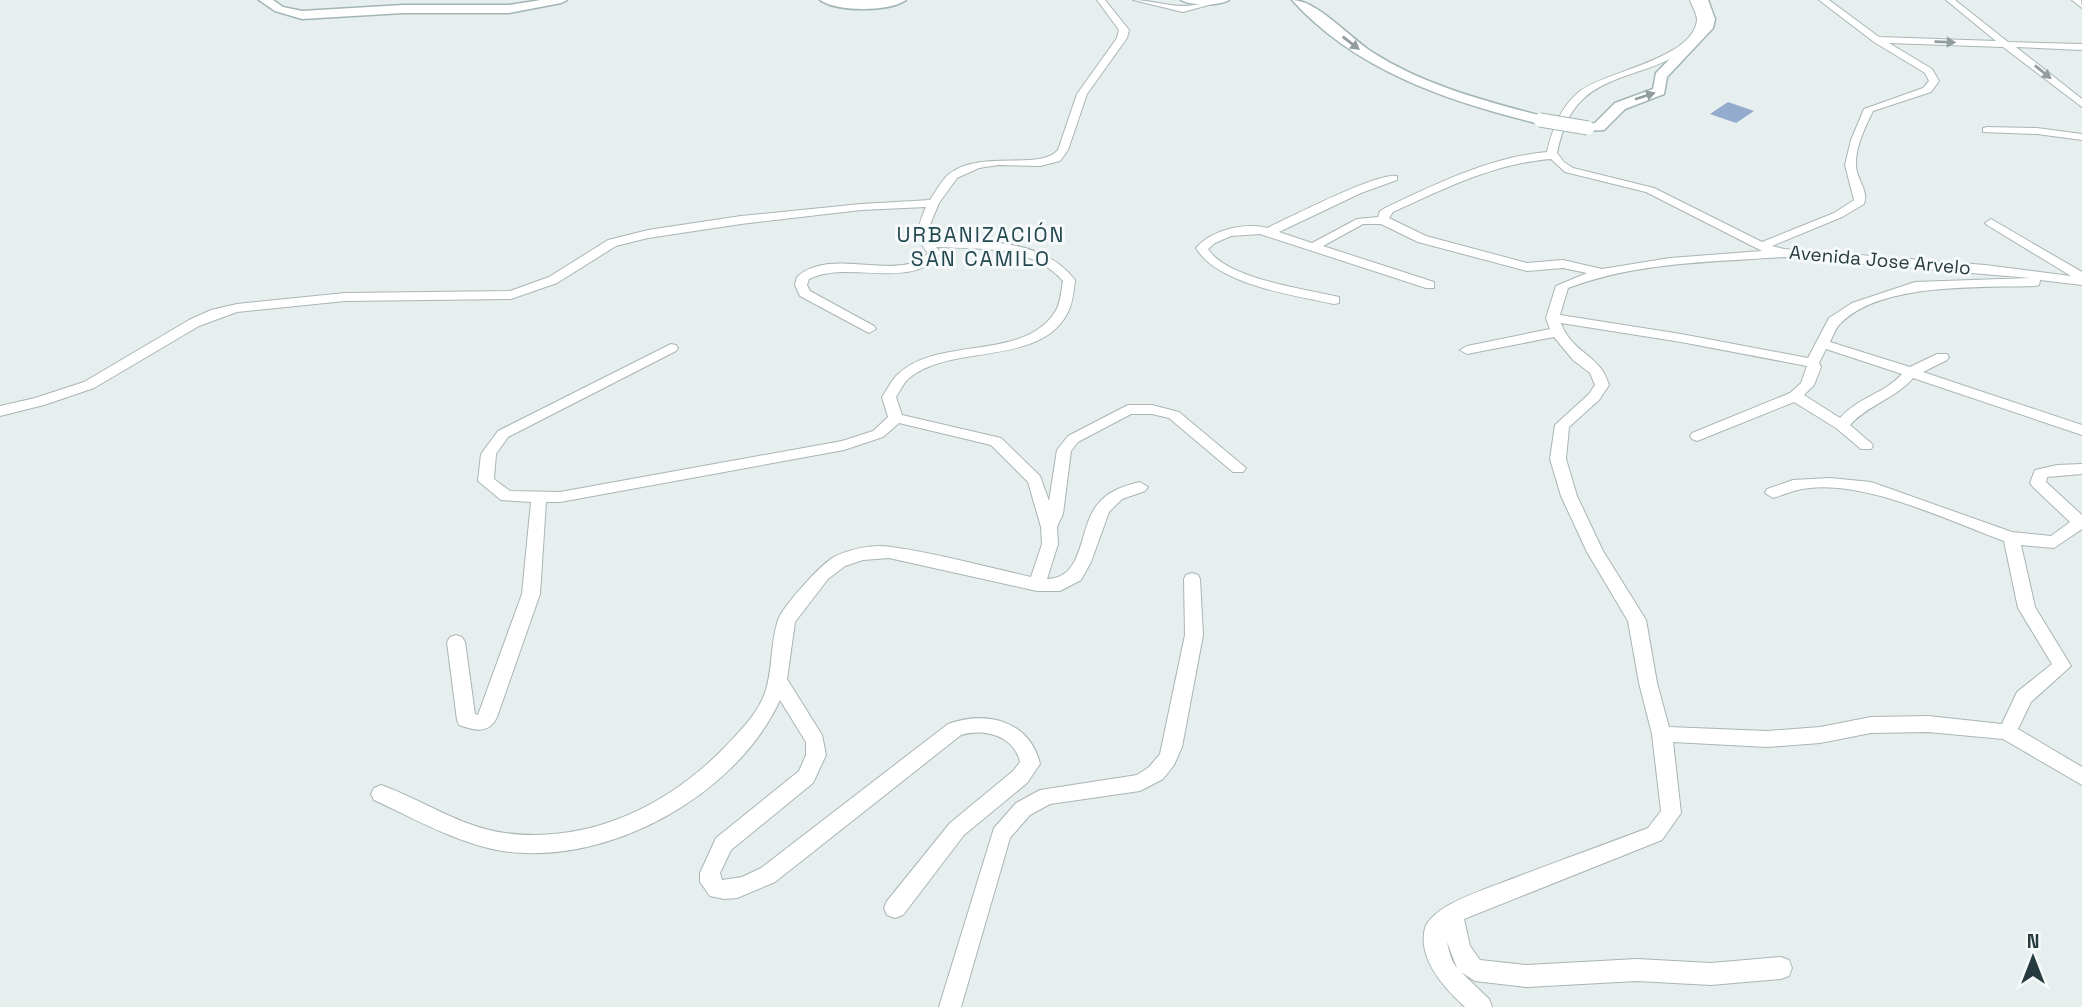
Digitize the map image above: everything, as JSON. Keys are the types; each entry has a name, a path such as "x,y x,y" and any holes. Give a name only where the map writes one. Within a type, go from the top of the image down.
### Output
{"street":[{"path":"265,0 279,9 302,15 403,9 509,9 561,0"},
{"path":"826,0 852,5 874,5 900,0"},
{"path":"869,329 805,293 801,285 803,277 810,271 826,266 906,268 924,265 932,260 935,253 926,243 923,227 933,203 953,176 976,165 998,162 1040,163 1056,159 1063,150 1082,94 1122,38 1124,30 1101,0"},
{"path":"1137,0 1183,9 1223,0"},
{"path":"1187,0 1223,0"},
{"path":"1298,0 1360,50 1400,74 1443,92 1540,120 1588,128 1599,127 1620,106 1659,91 1664,73 1707,27 1708,12 1702,0"},
{"path":"1383,220 1384,213 1389,210 1457,180 1527,158 1554,155 1553,146 1564,115 1585,92 1671,55 1687,43 1701,27 1700,11 1693,0"},
{"path":"1762,246 1838,215 1860,202 1861,193 1852,175 1849,158 1869,109 1932,86 1934,81 1929,71 1877,40 1823,0"},
{"path":"1950,0 2082,104"},
{"path":"2076,0 2082,5"},
{"path":"1877,40 2082,47"},
{"path":"1644,67 1664,73"},
{"path":"1987,130 2037,131 2082,137"},
{"name":"Avenida Jose Arvelo","path":"1554,155 1560,164 1569,170 1650,190 1762,246 1784,253 2080,279"},
{"path":"1269,232 1357,191 1393,178"},
{"path":"0,411 39,402 89,385 194,323 216,313 237,308 345,297 511,295 554,280 612,243 648,234 741,220 861,207 933,203"},
{"path":"1314,247 1361,221 1383,220 1422,239 1495,256 1527,267 1563,264 1602,273"},
{"path":"1992,223 2080,279"},
{"path":"1334,300 1249,278 1219,266 1201,251 1207,243 1229,233 1253,230 1269,232 1430,285"},
{"path":"896,418 889,397 903,376 925,363 1004,347 1036,335 1059,316 1068,288 1069,280 1061,267 1045,258 1020,250 926,243"},
{"path":"1481,1007 1448,976 1436,953 1435,930 1452,915 1488,898 1654,834 1671,813 1662,734 1648,683 1637,620 1595,552 1569,496 1558,459 1562,425 1594,397 1602,385 1596,371 1558,334 1553,318 1562,286 1585,276 1664,263 1784,253"},
{"path":"1697,436 1795,396 1807,386 1814,368 1812,363 1834,321 1857,306 1915,286 2080,279"},
{"path":"1553,318 1681,338 1812,363"},
{"path":"1467,350 1544,333 1558,334"},
{"path":"1821,343 2082,430"},
{"path":"671,348 503,434 489,454 486,481 507,496 559,497 844,445 878,434 896,418"},
{"path":"1841,425 1858,407 1898,387 1910,373 1942,357"},
{"path":"1795,396 1841,425 1866,446"},
{"path":"1049,527 1055,514 1063,450 1073,439 1128,410 1152,409 1174,415 1238,468"},
{"path":"896,418 996,442 1035,480 1049,527 1050,544 1037,585"},
{"path":"1773,493 1793,485 1830,483 1871,487 2011,538 2054,542 2080,522 2038,483 2040,474 2082,469"},
{"path":"381,794 464,831 502,842 545,844 599,836 650,816 695,788 724,762 772,705 787,620 822,575 839,562 862,554 889,552 994,578 1059,586 1078,575 1089,540 1106,502 1117,493 1140,486"},
{"path":"456,642 466,720 482,723 488,717 531,594 539,497"},
{"path":"2007,732 2024,697 2062,666 2028,608 2011,538"},
{"path":"950,1007 996,844 1013,817 1047,796 1140,783 1165,764 1172,747 1194,635 1192,579"},
{"path":"778,680 815,741 816,755 806,776 723,844 710,873 711,882 717,889 744,887 768,875 955,729 969,723 1000,728 1019,740 1029,751 1030,764 1020,776 957,830 895,908"},
{"path":"1662,734 1767,739 1820,735 1871,725 1928,724 2007,732 2082,777"},
{"path":"1452,915 1459,947 1466,962 1475,970 1527,975 1637,970 1711,974 1781,968"}],"water":[{"path":"1728,102 1754,111 1736,123 1710,114"}],"district":[{"name":"URBANIZACIÓN SAN CAMILO","path":"981,246"}]}
